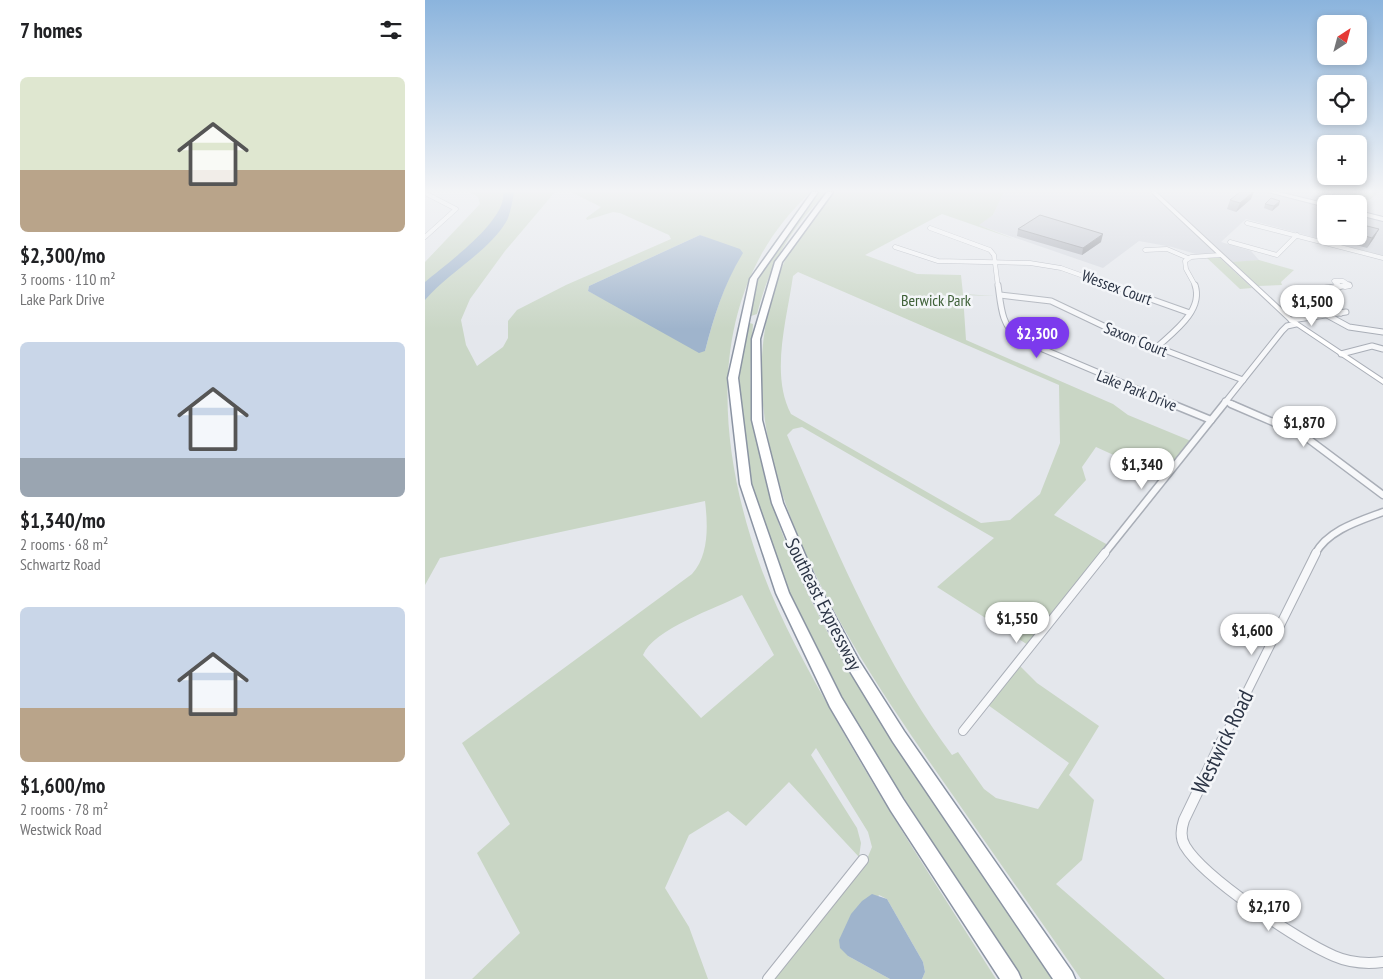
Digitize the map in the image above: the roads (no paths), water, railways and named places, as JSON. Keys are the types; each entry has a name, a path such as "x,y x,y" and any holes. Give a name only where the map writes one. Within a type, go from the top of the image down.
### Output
{"highway":[{"name":"Southeast Expressway","path":"777,238 753,277 741,319 736,340 732,402 741,468 767,559 790,613 826,685 897,802 1011,979"},
{"name":"Southeast Expressway","path":"791,238 777,264 759,319 755,356 755,392 762,447 772,485 788,532 809,581 841,644 912,757 1065,979"}],"main road":[{"path":"1202,238 1293,322 1383,382"}],"street":[{"path":"956,238 990,250 995,262"},
{"path":"1230,242 1277,255 1293,238"},
{"path":"1310,238 1383,258"},
{"name":"Wessex Court","path":"895,247 938,261 1030,263 1061,268 1190,313"},
{"path":"1145,250 1163,248 1188,258 1220,255"},
{"path":"1156,348 1190,313 1197,300 1197,288 1184,265 1188,258"},
{"name":"Lake Park Drive","path":"995,262 1003,319 1007,328 1022,342 1211,420"},
{"path":"963,731 1284,328 1293,322 1343,312 1314,290 1339,287"},
{"name":"Saxon Court","path":"1000,295 1030,297 1051,301 1111,330 1243,380"},
{"path":"1327,315 1349,326 1383,332"},
{"path":"1341,354 1377,346 1383,349"},
{"path":"1225,401 1303,434 1383,495"},
{"name":"Westwick Road","path":"1383,512 1339,530 1331,535 1317,551 1187,812 1181,833 1184,844 1201,866 1301,939 1322,951 1351,962 1383,962"},
{"path":"768,979 863,860"}],"water":[{"path":"476,238 494,238 445,280 425,300 425,282"},
{"path":"694,238 708,238 740,249 743,253 730,276 720,300 705,351 699,353 588,291 589,286"},
{"path":"872,894 887,899 923,962 925,972 922,979 890,979 848,956 840,948 839,940 851,914 862,901"}],"park label":[{"name":"Berwick Park","path":"936,300"}]}
